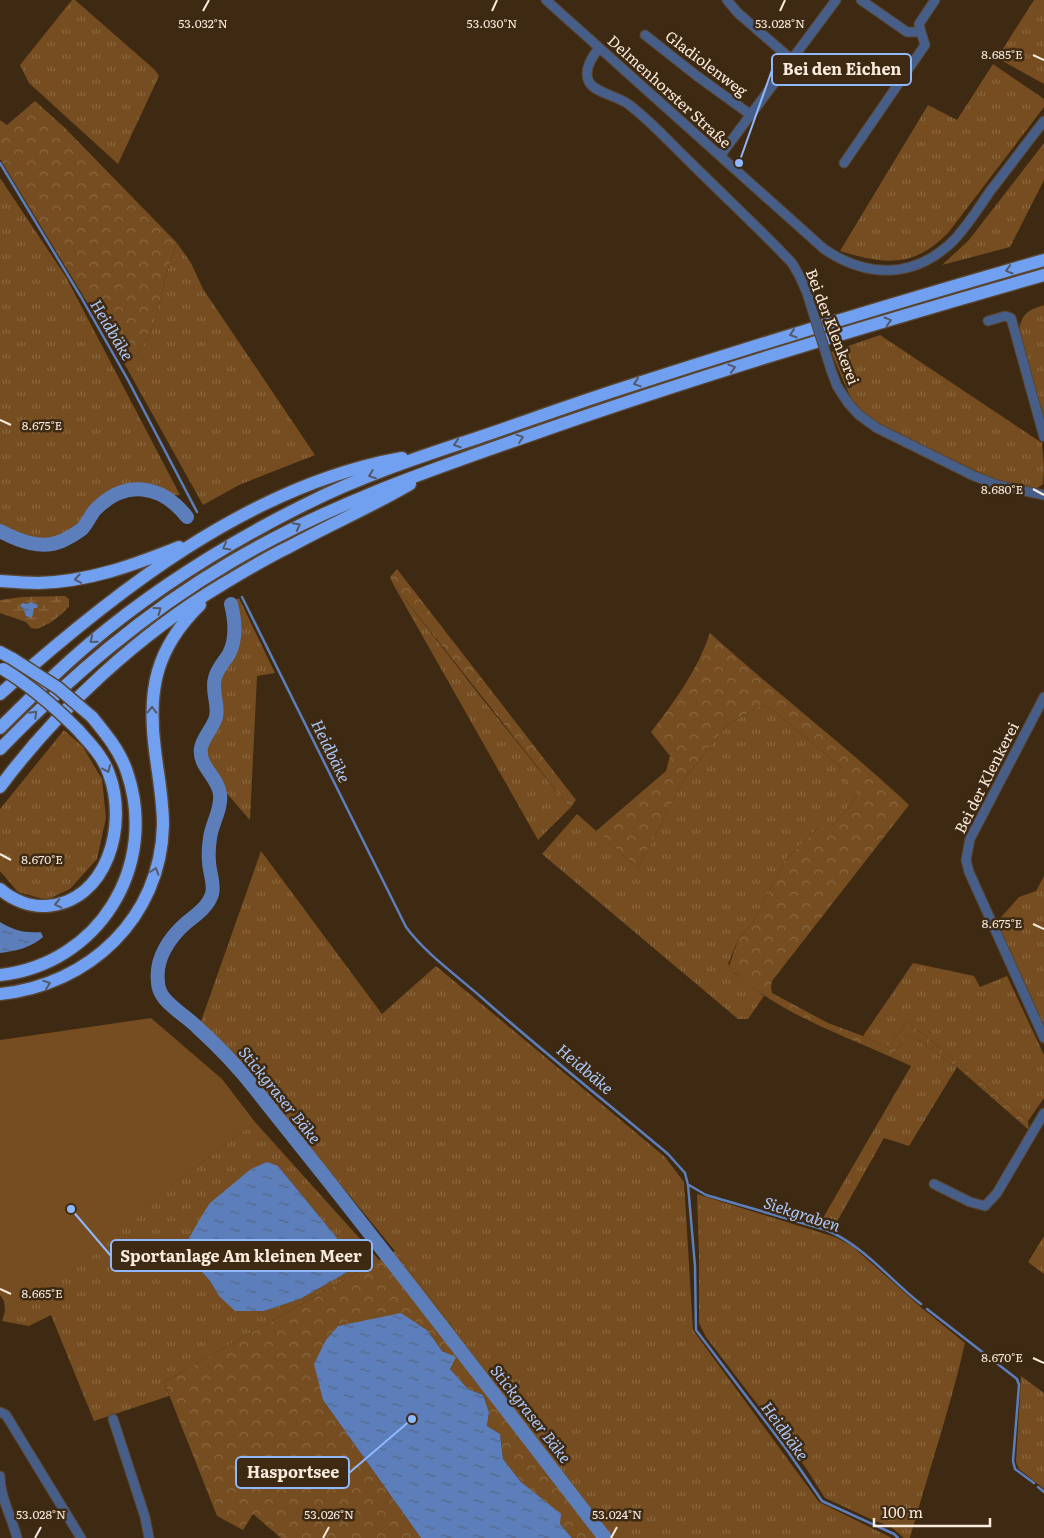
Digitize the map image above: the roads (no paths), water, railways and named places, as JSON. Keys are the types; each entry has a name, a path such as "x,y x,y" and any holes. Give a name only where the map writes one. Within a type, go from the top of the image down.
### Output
{"highway":[{"path":"0,728 31,697 115,622 222,550 305,504 349,484 434,452 809,328 1044,260"},
{"path":"0,749 76,674 132,629 229,563 278,535 352,500 445,464 686,382 813,342 1044,275"},
{"path":"0,581 38,583 72,580 108,573 204,536 268,502 339,472 374,463 434,452"},
{"path":"0,787 50,727 90,687 172,617 221,585 288,547 373,505 445,464"},
{"path":"0,694 49,651 104,607 204,536"},
{"path":"0,994 14,993 43,986 79,970 99,956 116,939 131,922 143,902 158,864 163,827 162,796 152,722 153,694 157,671 164,653 182,624 221,585"},
{"path":"0,652 58,688 92,717 117,751 126,771 136,812 134,854 118,896 108,913 82,940 48,962 32,968 0,975"},
{"path":"0,889 19,901 38,906 56,905 72,900 88,889 102,872 111,851 116,823 115,799 110,774 100,755 50,703 2,668"}],"street":[{"name":"Delmenhorster Straße","path":"546,0 812,238 836,257 850,264 869,269 895,269 913,266 943,250 954,240 1044,120"},
{"path":"727,0 792,60"},
{"path":"720,156 836,0"},
{"path":"861,0 907,32 921,32"},
{"path":"844,163 925,45 919,24 935,0"},
{"name":"Gladiolenweg","path":"645,35 751,115"},
{"name":"Bei der Klenkerei","path":"600,48 592,57 588,68 587,77 590,84 619,98 653,126 792,263 807,293 837,386 848,403 860,416 878,428 974,476 998,485 1044,496"},
{"path":"988,321 1004,316 1011,318 1044,437"},
{"name":"Bei der Klenkerei","path":"1044,697 970,839 966,860 969,872 1044,1038"},
{"path":"934,1184 970,1202 985,1206 997,1193 1044,1113"},
{"path":"0,1412 6,1415 81,1538"},
{"path":"113,1420 145,1517 149,1538"},
{"path":"0,1476 3,1497 17,1538"}],"water":[{"path":"31,602 38,605 37,608 34,608 32,618 26,616 20,606 22,603 27,604"},
{"path":"0,922 20,931 41,932 43,937 28,946 0,953"},
{"path":"267,1162 278,1166 355,1260 353,1269 300,1299 264,1311 235,1311 219,1296 210,1281 187,1255 185,1245 210,1203 251,1169"},
{"path":"401,1313 428,1331 442,1351 456,1357 450,1369 468,1389 483,1395 489,1412 487,1426 500,1434 503,1459 521,1482 561,1514 560,1524 572,1538 421,1538 323,1400 314,1364 326,1340 338,1326"}],"waterway":[{"name":"Heidbäke","path":"0,163 81,297 128,380 197,512"},
{"name":"Stickgraser Bäke","path":"0,531 30,543 54,544 82,529 95,510 106,500 118,493 143,489 166,498 187,517"},
{"name":"Heidbäke","path":"242,597 406,927 442,964 668,1154 685,1173 688,1185 695,1266 696,1330 787,1450 822,1501 894,1534 898,1538"},
{"name":"Stickgraser Bäke","path":"231,604 234,623 232,648 216,675 214,683 217,707 216,717 201,748 202,760 216,782 220,794 220,805 211,832 209,846 212,894 205,907 174,935 164,950 158,973 160,991 176,1010 194,1024 236,1066 407,1282 605,1538"},
{"name":"Siekgraben","path":"689,1185 706,1195 826,1230 839,1236 864,1253 921,1304"},
{"name":"Siekgraben","path":"927,1309 1017,1379 1019,1385 1013,1461 1015,1469 1034,1483"},
{"name":"Siekgraben","path":"1038,1487 1044,1492"}],"place":[{"name":"Bei den Eichen","path":"739,163"},
{"name":"Sportanlage Am kleinen Meer","path":"71,1209"},
{"name":"Hasportsee","path":"412,1419"}]}
